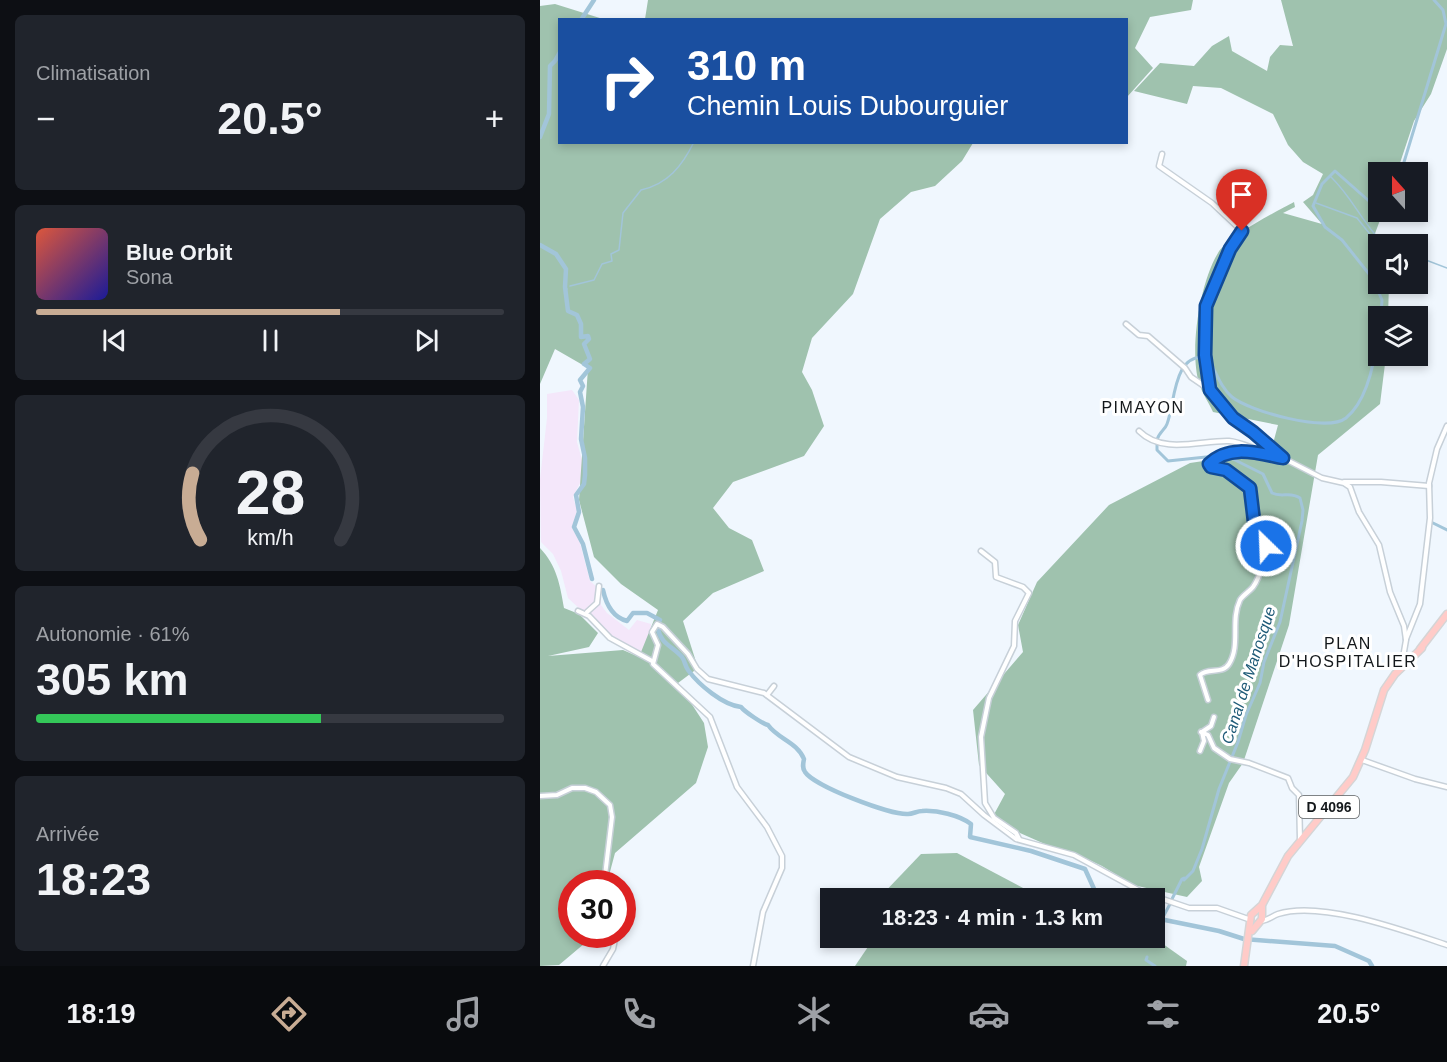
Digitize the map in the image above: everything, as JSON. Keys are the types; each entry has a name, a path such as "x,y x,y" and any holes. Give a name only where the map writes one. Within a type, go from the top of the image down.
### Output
{"main road":[{"name":"D 4096","path":"1379,701 1392,681 1422,648 1447,614"},
{"name":"D 4096","path":"1244,966 1250,934 1284,861 1347,786 1362,760 1379,701 1386,686 1422,648"}],"street":[{"path":"1162,154 1160,167 1212,203 1243,232 1230,249 1207,304 1206,356 1210,390"},
{"path":"1127,325 1139,334 1148,336 1184,367 1191,377 1210,390 1233,418 1283,458"},
{"path":"1392,681 1401,668 1406,640 1420,604 1430,518 1429,486 1437,449 1447,426"},
{"path":"1139,431 1159,441 1187,446 1235,442 1283,458 1322,478 1344,483 1381,482 1429,486"},
{"path":"1208,700 1200,675 1204,671 1222,670 1228,665 1235,647 1234,629 1239,602 1256,581 1266,542 1254,521 1252,495 1248,485 1226,470 1210,466 1210,463 1223,455 1252,452 1283,458"},
{"path":"1344,483 1350,487 1359,512 1379,545 1391,596 1404,626 1406,640"},
{"path":"981,551 996,563 996,577 1023,587 1029,593 1015,621 1014,645 989,698 981,737 985,803 994,818 1016,833 1020,840"},
{"path":"587,612 597,603 599,586"},
{"path":"578,611 589,616 610,638 652,661 655,667 710,717 737,787 767,827 782,856 782,868 763,912 753,966"},
{"path":"652,661 658,645 652,633 657,624 663,627 708,679 759,690 849,757 897,777 946,788 961,794 990,820 1020,840 1074,855 1142,892 1190,908 1217,908 1242,916 1258,918 1278,914 1318,912 1376,921 1447,945"},
{"path":"767,695 774,686"},
{"path":"1202,732 1211,727 1214,717"},
{"path":"1200,751 1204,741 1202,732"},
{"path":"1202,732 1208,735 1214,747 1231,759 1249,763 1289,779 1292,788 1299,795 1300,840"},
{"path":"1362,760 1415,779 1447,787"},
{"path":"540,796 557,795 572,788 585,788 594,791 610,805 612,817 606,870"},
{"path":"603,966 613,948"}],"shaded area":[{"path":"572,390 579,400 577,442 582,460 582,479 573,497 577,510 572,528 580,543 590,581 600,590 601,605 607,613 629,630 637,620 651,624 648,656 606,633 568,598 561,571 553,554 541,542 540,479 547,418 547,394"}],"green space":[{"path":"648,0 1193,0 1191,10 1150,17 1135,48 1153,68 1128,96 1128,18 645,18"},
{"path":"1281,0 1447,0 1447,49 1431,94 1414,121 1400,162 1368,162 1368,222 1379,222 1375,234 1368,234 1368,294 1389,294 1388,306 1368,306 1368,366 1385,366 1380,404 1318,455 1289,625 1243,763 1229,783 1199,867 1202,881 1187,897 1165,892 1165,888 1133,885 1102,866 1072,852 1047,845 991,820 1005,794 979,765 973,710 1023,652 1018,625 1037,582 1109,505 1190,463 1271,451 1278,425 1213,412 1200,387 1195,353 1201,298 1218,253 1231,240 1253,225 1294,202 1295,207 1283,213 1322,224 1303,202 1313,195 1323,174 1303,162 1288,145 1273,114 1221,88 1193,86 1187,104 1134,91 1160,63 1194,66 1212,46 1229,36 1232,51 1267,71 1270,57 1280,45 1293,46"},
{"path":"555,4 600,18 558,18 558,144 972,144 962,161 935,186 911,192 880,219 853,294 812,338 802,372 812,390 824,426 804,456 733,482 713,508 729,528 752,540 764,571 713,593 683,621 698,668 678,683 704,723 708,747 696,783 615,853 610,870 558,870 558,948 579,948 559,965 540,966 540,548 554,569 564,608 579,614 598,633 589,647 548,656 623,650 639,657 658,610 621,584 594,557 579,500 588,368 555,349 540,384 540,6"},
{"path":"957,853 1023,888 889,888 921,854"},
{"path":"1165,945 1187,961 1186,966 855,966 867,948 1165,948"}],"waterway":[{"path":"582,18 594,0"},
{"name":"Canal de Manosque","path":"1404,162 1446,24 1443,10 1434,0"},
{"path":"540,137 549,114 550,66 558,56"},
{"path":"570,286 594,280 602,264 612,261 611,254 619,250 623,213 641,190 659,183 673,173 693,144"},
{"name":"Canal de Manosque","path":"1368,200 1335,171 1322,184 1313,206 1325,227 1342,240 1373,279 1382,300 1382,306"},
{"path":"1331,177 1375,234"},
{"path":"1316,203 1357,218 1370,234"},
{"path":"540,245 556,254 566,269 565,287 568,311 577,315 581,324 581,337 588,336 589,339 584,344 590,359 584,364 590,368 580,380 583,386 580,392 583,407 581,439 585,458 585,475 584,484 576,495 579,512 574,527 583,544 592,579"},
{"path":"1428,261 1447,268"},
{"name":"Canal de Manosque","path":"1157,440 1167,424 1177,380 1188,362 1197,358 1208,358 1221,384 1232,397 1241,403 1271,414 1306,422 1323,423 1346,418 1354,410 1365,390 1372,366"},
{"name":"Canal de Manosque","path":"1157,442 1157,450 1168,461 1225,455 1263,474 1272,493 1300,498 1303,510 1280,622 1264,662 1260,683 1219,789 1202,849 1193,871 1184,880"},
{"path":"1431,522 1447,530"},
{"path":"603,590 610,609 622,619 627,621 633,613 647,613 660,620"},
{"path":"658,629 667,644 682,657 688,670 698,682 719,698 741,707 797,748 804,759 805,772 822,785 886,810 908,814 934,811 960,818 971,824 970,837 1031,851 1085,869 1094,888"},
{"name":"Canal de Manosque","path":"1171,901 1184,878"},
{"name":"Canal de Manosque","path":"1165,913 1170,904"},
{"path":"1165,920 1219,931 1244,939 1335,946 1369,961 1372,966"},
{"name":"Canal de Manosque","path":"1147,957 1146,960 1155,966"}],"district":[{"name":"PIMAYON","path":"1143,407"},
{"name":"PLAN D'HOSPITALIER","path":"1348,652"}],"route":[{"path":"1242,231 1230,249 1206,306 1205,355 1210,390 1233,418 1283,458 1252,452 1228,452 1209,464 1211,467 1228,471 1250,488 1254,521 1265,538 1266,546"}]}
